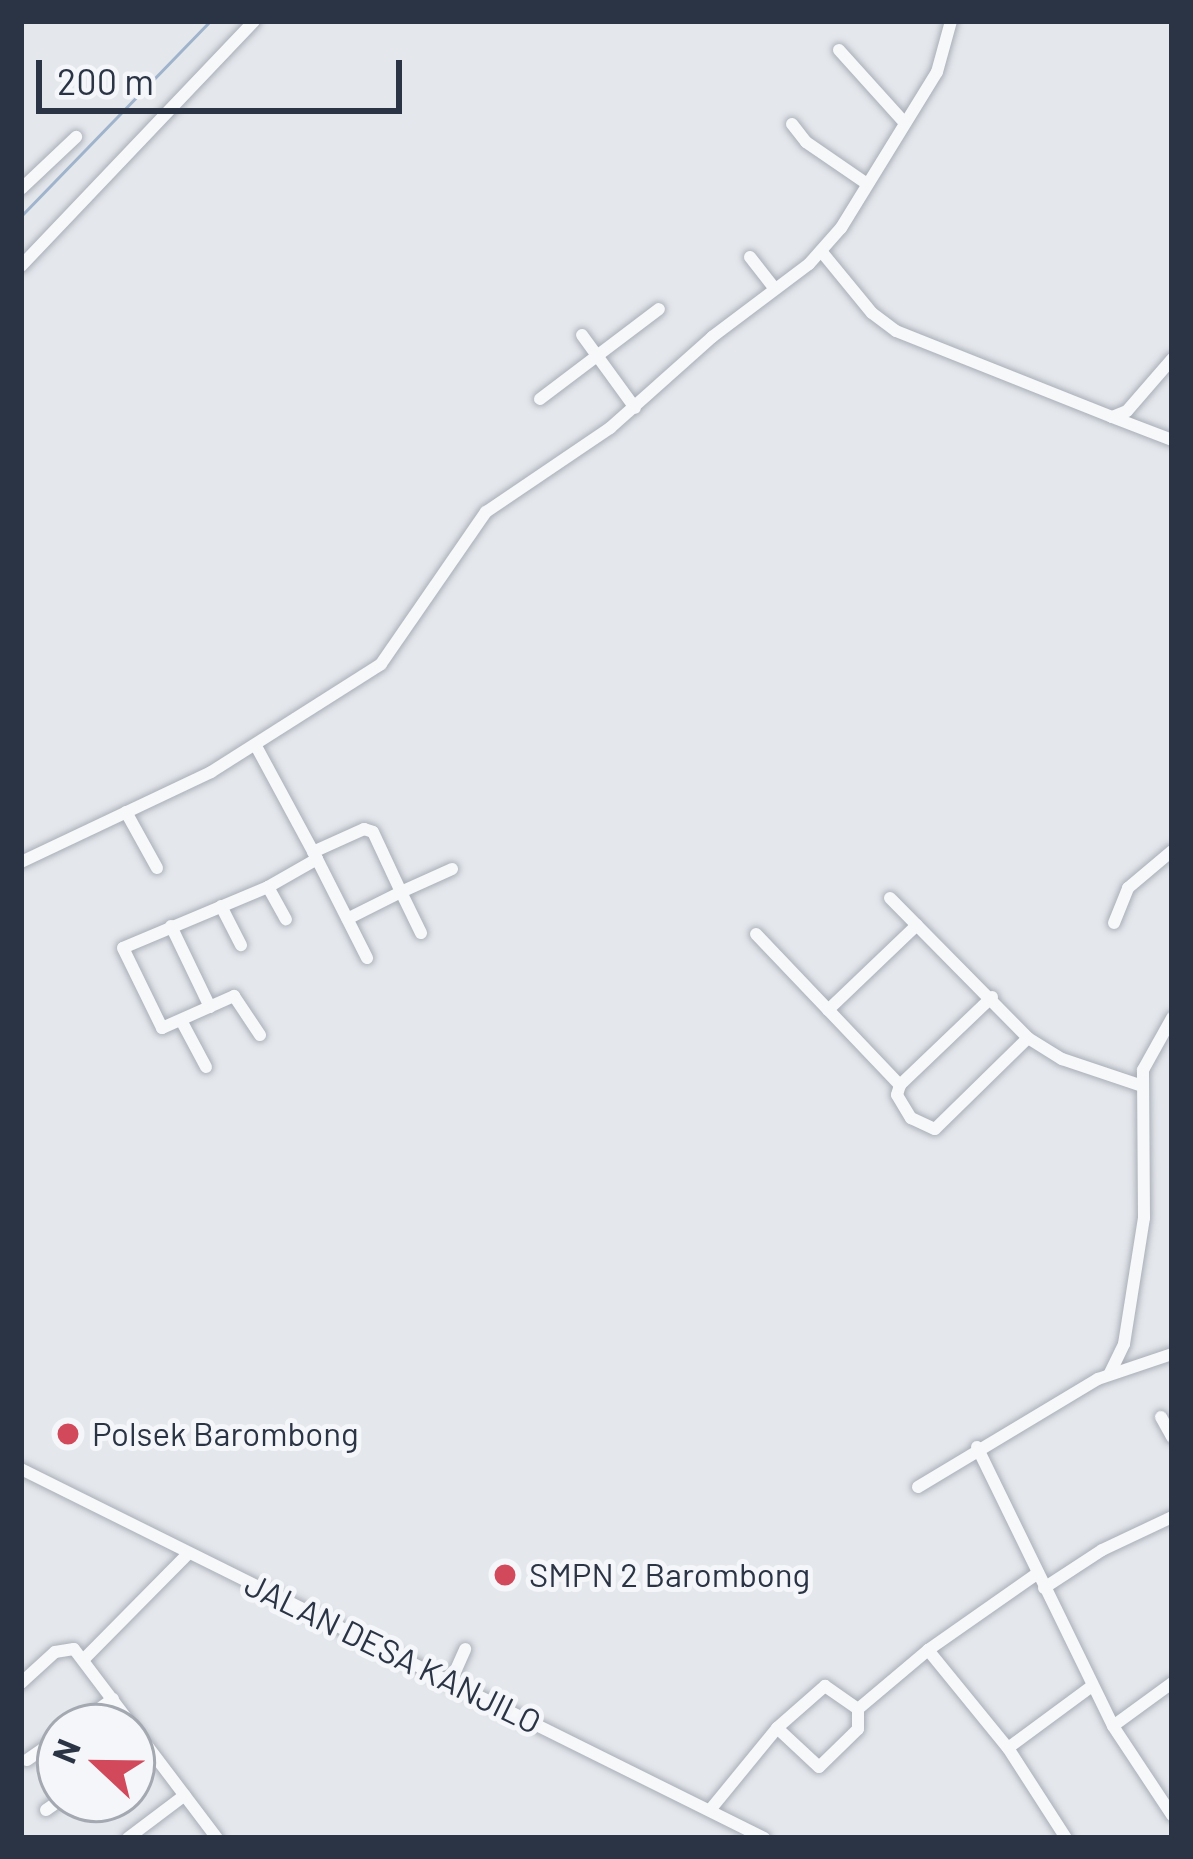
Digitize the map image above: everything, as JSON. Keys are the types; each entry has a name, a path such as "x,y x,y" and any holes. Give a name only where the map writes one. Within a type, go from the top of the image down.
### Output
{"street":[{"path":"21,266 254,21"},
{"path":"21,862 256,746 381,664 486,512 634,407 821,251 937,72 951,21"},
{"path":"839,50 902,120"},
{"path":"792,124 806,142 866,184"},
{"path":"21,190 76,137"},
{"path":"821,251 872,313 896,331 1172,440"},
{"path":"750,257 774,288"},
{"path":"540,400 659,309"},
{"path":"582,335 634,407"},
{"path":"1112,417 1127,411 1172,358"},
{"path":"256,746 367,958"},
{"path":"126,812 157,868"},
{"path":"260,1035 236,996 182,1022 160,1027 123,952 126,946 268,887 315,855 370,830 421,933"},
{"path":"1114,922 1128,887 1172,850"},
{"path":"347,919 452,869"},
{"path":"268,887 286,919"},
{"path":"890,898 1028,1038 1062,1059 1142,1086"},
{"path":"221,906 241,945"},
{"path":"828,1010 917,925"},
{"path":"171,926 210,1007"},
{"path":"756,934 899,1085"},
{"path":"992,997 899,1085 897,1095 910,1118 935,1130 1028,1038"},
{"path":"1111,1373 1124,1344 1144,1218 1144,1070 1172,1018"},
{"path":"182,1022 206,1067"},
{"path":"918,1487 977,1447 1111,1373 1172,1354"},
{"path":"1161,1417 1172,1437"},
{"path":"977,1447 1113,1726 1172,1815"},
{"name":"JALAN DESA KANJILO","path":"21,1469 764,1838"},
{"path":"1044,1588 1102,1550 1172,1517"},
{"path":"84,1660 189,1553"},
{"path":"777,1727 819,1767 858,1729 858,1709 928,1650 1038,1574"},
{"path":"21,1683 63,1648 84,1660 115,1703"},
{"path":"451,1681 465,1649"},
{"path":"928,1650 1008,1748 1066,1838"},
{"path":"1113,1726 1172,1683"},
{"path":"710,1810 777,1727 827,1685 858,1709"},
{"path":"1008,1748 1092,1686"},
{"path":"107,1703 113,1699"},
{"path":"27,1760 36,1754"},
{"path":"156,1765 217,1838"},
{"path":"128,1838 185,1796"}],"waterway":[{"path":"21,216 210,21"}],"place":[{"name":"Polsek Barombong","path":"68,1434"},
{"name":"SMPN 2 Barombong","path":"505,1575"}]}
